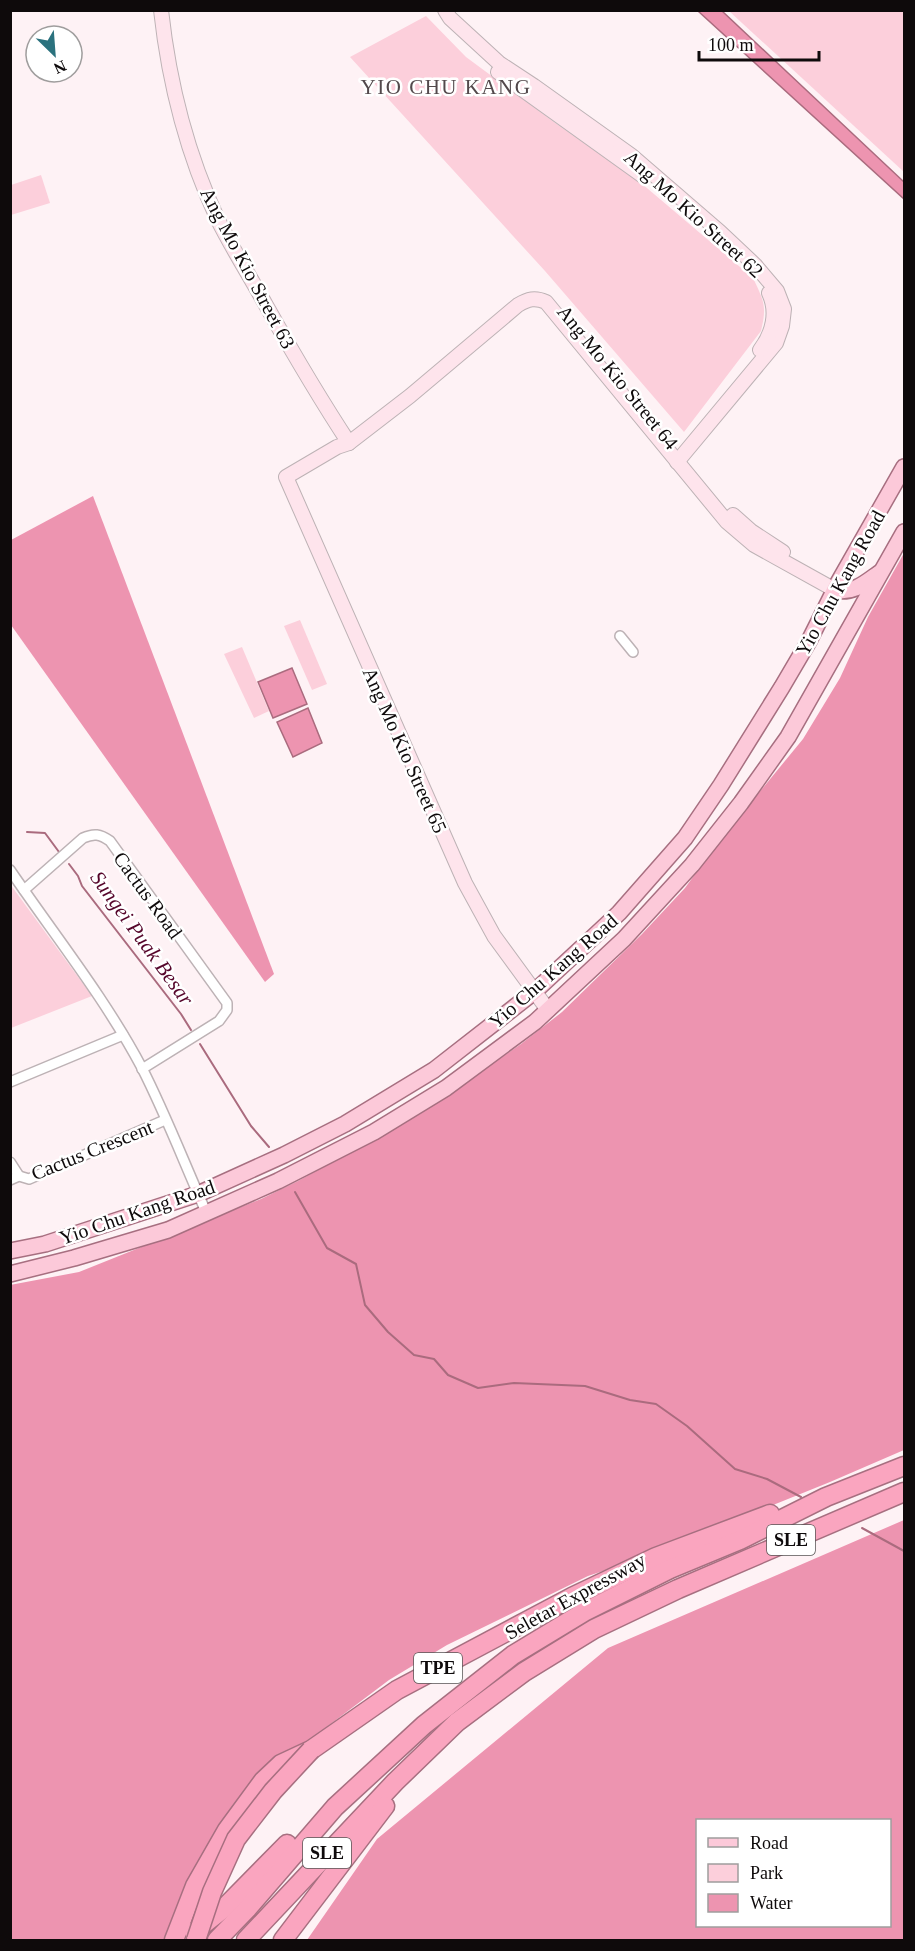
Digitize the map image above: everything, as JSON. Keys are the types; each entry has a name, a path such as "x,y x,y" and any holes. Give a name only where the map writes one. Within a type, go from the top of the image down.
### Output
{"highway":[{"name":"Seletar Expressway","path":"217,1941 335,1807 424,1725 513,1655 584,1612 670,1569 740,1540 826,1497 904,1466"},
{"name":"Seletar Expressway","path":"246,1941 395,1782 457,1722 524,1672 594,1629 678,1589 904,1492"},
{"name":"TPE","path":"196,1941 212,1892 236,1839 273,1791 311,1750 397,1690 572,1597 656,1557 778,1510 826,1497"},
{"path":"174,1941 195,1886 226,1830 263,1781 281,1764 311,1750"},
{"path":"283,1941 381,1812 391,1795 395,1782"},
{"path":"180,1941 207,1924 315,1817 335,1807"}],"main road":[{"name":"Yio Chu Kang Road","path":"10,1251 50,1242 198,1194 284,1155 345,1124 434,1070 534,992 619,913 685,838 782,687 839,588 904,467"},
{"name":"Yio Chu Kang Road","path":"10,1274 85,1255 168,1230 278,1181 374,1132 446,1088 548,1010 624,939 692,865 720,830 788,737 904,532"},
{"path":"839,588 861,585 884,569"},
{"path":"839,588 851,603 853,621"}],"street":[{"name":"Ang Mo Kio Street 63","path":"161,10 177,103 200,178 217,218 343,442"},
{"name":"Ang Mo Kio Street 62","path":"435,10 454,33 492,67 536,101 648,179 694,218 742,260 770,295 774,316 767,341 678,456"},
{"name":"Ang Mo Kio Street 62","path":"445,10 450,18 499,63 640,164 737,247 777,291 784,309 782,326 776,344 678,456"},
{"name":"Ang Mo Kio Street 64","path":"286,477 343,442 520,295 534,291 545,292 552,297 678,456 740,522 839,588"},
{"name":"Ang Mo Kio Street 65","path":"286,477 465,883 494,936 548,1010"},
{"path":"620,636 633,652"},
{"name":"Cactus Road","path":"24,890 83,838 93,833 103,836 110,841 227,1003 227,1010 219,1021 142,1069"},
{"path":"10,870 123,1035 142,1069 207,1214"},
{"path":"10,1082 123,1035"},
{"name":"Cactus Crescent","path":"10,1162 15,1178 29,1179 165,1120"}],"green space":[{"path":"729,11 904,11 904,172"},
{"path":"426,16 466,57 641,183 753,278 763,304 764,315 761,331 684,432 545,271 350,57"},
{"path":"41,175 50,203 11,215 11,185"},
{"path":"93,496 274,974 265,982 11,625 11,540"},
{"path":"904,553 904,1450 645,1557 588,1576 447,1645 389,1680 324,1729 285,1764 214,1863 188,1927 169,1940 11,1940 10,1285 79,1272 261,1199 298,1181 420,1114 521,1044 562,1012 642,934 685,888 720,840 803,739 840,678 868,617"},
{"path":"300,620 327,684 312,690 284,626"},
{"path":"242,647 269,711 254,718 224,654"},
{"path":"10,884 92,996 11,1028 10,1028"},
{"path":"904,1520 904,1940 307,1940 377,1839 608,1648"}],"water":[{"path":"698,11 722,11 904,182 904,199"},
{"path":"292,668 307,704 273,718 258,682"},
{"path":"308,708 322,743 293,757 277,722"}],"waterway":[{"name":"Sungei Puak Besar","path":"27,832 45,833 59,852"},
{"name":"Sungei Puak Besar","path":"69,864 82,886 191,1030"},
{"name":"Sungei Puak Besar","path":"200,1044 251,1126 269,1147"},
{"name":"Sungei Puak Besar","path":"295,1192 327,1248 356,1264 365,1305 388,1332 414,1355 434,1359 448,1375 478,1388 514,1383 585,1386 630,1400 656,1404 687,1426 735,1469 767,1479 801,1497"},
{"name":"Sungei Puak Besar","path":"862,1528 904,1551"}],"district":[{"name":"YIO CHU KANG","path":"446,87"}]}
